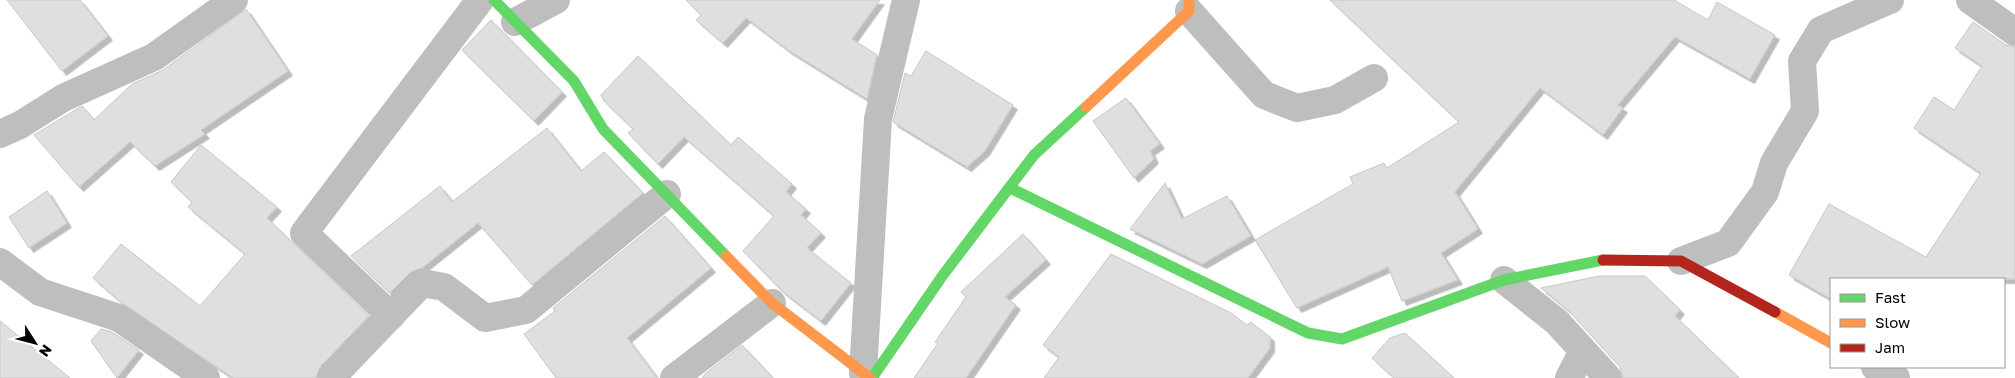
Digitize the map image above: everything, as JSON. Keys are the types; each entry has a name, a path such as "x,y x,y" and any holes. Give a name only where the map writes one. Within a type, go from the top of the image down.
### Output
{"street":[{"path":"0,134 20,125 64,98 154,58 234,0"},
{"path":"391,316 304,233 480,0"},
{"path":"494,0 574,81 603,129 772,303 868,376"},
{"path":"515,22 556,0"},
{"path":"868,376 878,119 906,0"},
{"path":"1010,188 1308,333 1342,339 1504,280 1597,260 1681,261 1728,243 1765,192 1774,163 1805,111 1802,62 1821,30 1890,0"},
{"path":"1970,0 2015,32"},
{"path":"868,376 1034,155 1189,5 1264,95 1296,108 1334,100 1374,78"},
{"path":"331,378 422,283 444,287 485,318 526,310 667,194"},
{"path":"1681,261 1830,342"},
{"path":"0,262 40,292 119,318 206,378"},
{"path":"1504,280 1557,322 1608,378"},
{"path":"674,378 772,303"},
{"path":"1568,378 1583,351"},
{"path":"1877,368 1896,378"}],"building":[{"path":"7,0 80,0 108,36 62,71"},
{"path":"686,0 880,0 852,39 877,55 867,99 788,50 746,18 723,43 696,20 701,15"},
{"path":"1330,0 1674,0 1708,20 1717,2 1775,35 1750,79 1675,37 1618,105 1623,108 1603,135 1540,88 1455,192 1478,229 1441,253 1458,280 1402,301 1388,267 1297,308 1255,240 1353,184 1350,177 1384,163 1387,168 1459,122"},
{"path":"246,9 288,71 201,130 205,134 155,166 130,142 79,187 34,135 82,106 94,120 132,84 163,70"},
{"path":"491,20 562,92 534,121 462,50"},
{"path":"1973,22 2006,45 2015,47 2015,279 1830,278 1830,298 1789,275 1829,204 1926,257 1981,173 1914,128 1934,97 1954,110 1982,66 1955,48"},
{"path":"926,51 1013,105 985,151 967,167 893,122 905,73 911,76"},
{"path":"638,56 731,145 738,137 792,184 786,192 806,209 801,215 821,233 807,248 851,283 821,321 782,291 743,251 774,216 684,137 658,164 628,133 633,129 604,101 601,95"},
{"path":"1126,98 1160,144 1150,151 1154,159 1134,178 1093,121"},
{"path":"547,128 581,171 604,152 643,193 532,285 478,223 422,268 411,272 390,293 351,256 440,186 452,202"},
{"path":"201,145 277,207 267,218 369,316 320,367 316,378 233,378 122,303 93,278 121,244 200,306 245,254 188,207 192,202 171,182"},
{"path":"1165,183 1182,219 1227,196 1251,236 1202,264 1130,229"},
{"path":"47,191 67,223 29,248 9,217"},
{"path":"665,216 711,268 627,338 657,378 556,378 524,334 555,311 553,308"},
{"path":"1023,234 1046,260 1005,297 1016,305 966,378 914,378 938,343 935,342 966,297 961,292"},
{"path":"1111,254 1231,313 1247,325 1251,322 1270,337 1270,348 1248,378 1044,378 1059,357 1043,345"},
{"path":"1599,276 1645,276 1680,310 1675,316 1739,378 1623,378 1620,367 1569,311 1541,288"},
{"path":"0,321 70,378 0,378"},
{"path":"101,329 112,332 139,350 117,378 91,341"},
{"path":"1405,333 1454,378 1394,378 1372,358 1390,338"},
{"path":"742,345 773,378 702,378 706,373"}],"traffic: fast":[{"path":"494,0 574,81 603,129 726,256"},
{"path":"872,378 943,275 1034,155 1086,107"},
{"path":"1010,188 1308,333 1342,339 1504,280 1603,260"}],"traffic: slow":[{"path":"1086,107 1189,11 1189,0"},
{"path":"726,256 772,303 870,378"},
{"path":"1775,312 1830,342"}],"traffic: jam":[{"path":"1603,260 1681,261 1775,312"}]}
